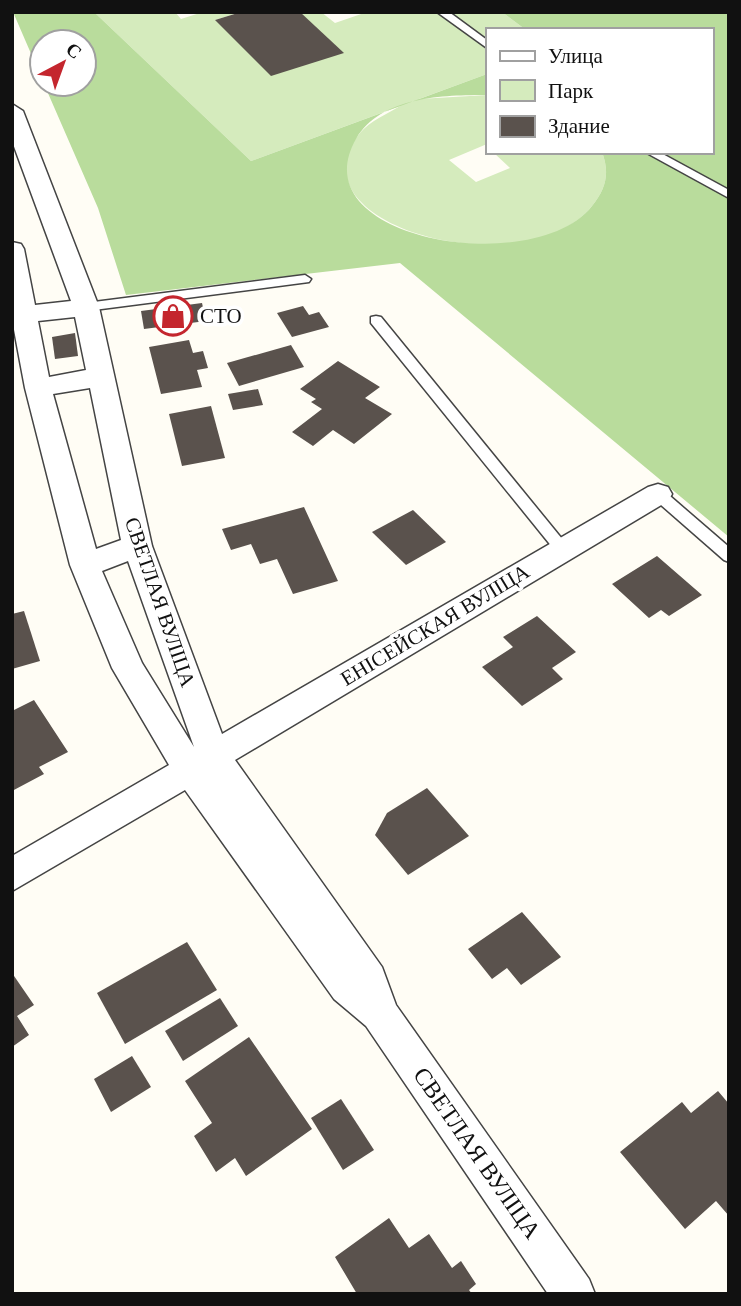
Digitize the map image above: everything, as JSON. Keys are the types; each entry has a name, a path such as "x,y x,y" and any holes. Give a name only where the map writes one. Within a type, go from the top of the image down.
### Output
{"street":[{"name":"СВЕТЛАЯ ВУЛІЦА","path":"12,112 86,307 136,546 202,763"},
{"name":"СВЕТЛАЯ ВУЛІЦА","path":"12,249 38,388 85,565 128,668 202,763 346,986 379,1013 574,1294"},
{"path":"24,315 86,307"},
{"path":"38,388 99,377"},
{"name":"ЕНІСЕЙСКАЯ ВУЛІЦА","path":"12,875 658,494"},
{"path":"85,565 136,546"}],"lane":[{"path":"442,12 486,44"},
{"path":"654,154 729,195"},
{"path":"86,307 305,279"},
{"path":"376,320 562,549"},
{"path":"658,494 729,556"}],"green space":[{"path":"13,12 94,12 251,161 389,110 367,125 356,139 347,174 360,202 390,224 431,238 477,244 523,241 563,228 592,206 601,193 606,174 602,154 713,154 713,28 523,28 502,12 729,12 729,537 400,263 126,295 98,208 50,98 98,98 98,28 28,28 28,47"},
{"path":"94,12 175,12 181,19 203,12 241,12 215,20 321,12 335,23 367,12 502,12 523,28 486,28 486,74 419,99 486,95 486,144 449,160 476,182 510,168 495,154 603,154 606,174 601,193 592,206 560,231 517,243 470,244 423,235 383,219 355,195 346,166 360,133 374,121 400,106 251,161"},
{"path":"486,74 486,95 411,102"}],"building":[{"path":"241,12 300,12 344,53 271,76 215,20"},
{"name":"СТО","path":"202,303 206,321 144,329 141,311"},
{"path":"303,306 309,315 319,312 329,327 292,337 277,313"},
{"path":"75,333 78,356 55,359 52,337"},
{"path":"189,340 193,353 203,351 208,368 197,370 202,387 161,394 149,347"},
{"path":"291,345 304,367 239,386 227,363"},
{"path":"338,361 380,387 365,398 392,414 354,444 333,430 313,446 292,432 322,409 311,402 316,399 300,389"},
{"path":"258,389 263,405 233,410 228,394"},
{"path":"211,406 225,458 182,466 169,414"},
{"path":"304,507 338,581 293,594 277,559 260,564 251,544 231,550 222,529"},
{"path":"413,510 446,542 406,565 372,532"},
{"path":"657,556 702,595 669,616 661,610 649,618 612,584"},
{"path":"24,611 40,661 12,669 12,614"},
{"path":"537,616 576,652 552,668 563,679 522,706 482,667 513,647 503,637"},
{"path":"34,700 68,752 39,767 44,774 12,791 12,711"},
{"path":"427,788 469,836 408,875 375,835 387,813"},
{"path":"522,912 561,957 521,985 507,968 492,979 468,949"},
{"path":"187,942 217,990 125,1044 97,993"},
{"path":"12,973 34,1005 17,1016 29,1035 12,1047"},
{"path":"220,998 238,1026 183,1061 165,1031"},
{"path":"249,1037 312,1129 246,1176 235,1158 216,1172 194,1136 212,1123 185,1081"},
{"path":"132,1056 151,1087 111,1112 94,1079"},
{"path":"718,1091 729,1104 729,1216 716,1201 685,1229 620,1152 682,1102 691,1113"},
{"path":"341,1099 374,1150 343,1170 311,1118"},
{"path":"389,1218 409,1248 429,1234 452,1268 461,1261 476,1284 469,1290 472,1294 357,1294 335,1257"}],"place":[{"name":"СТО","path":"173,316"}]}
